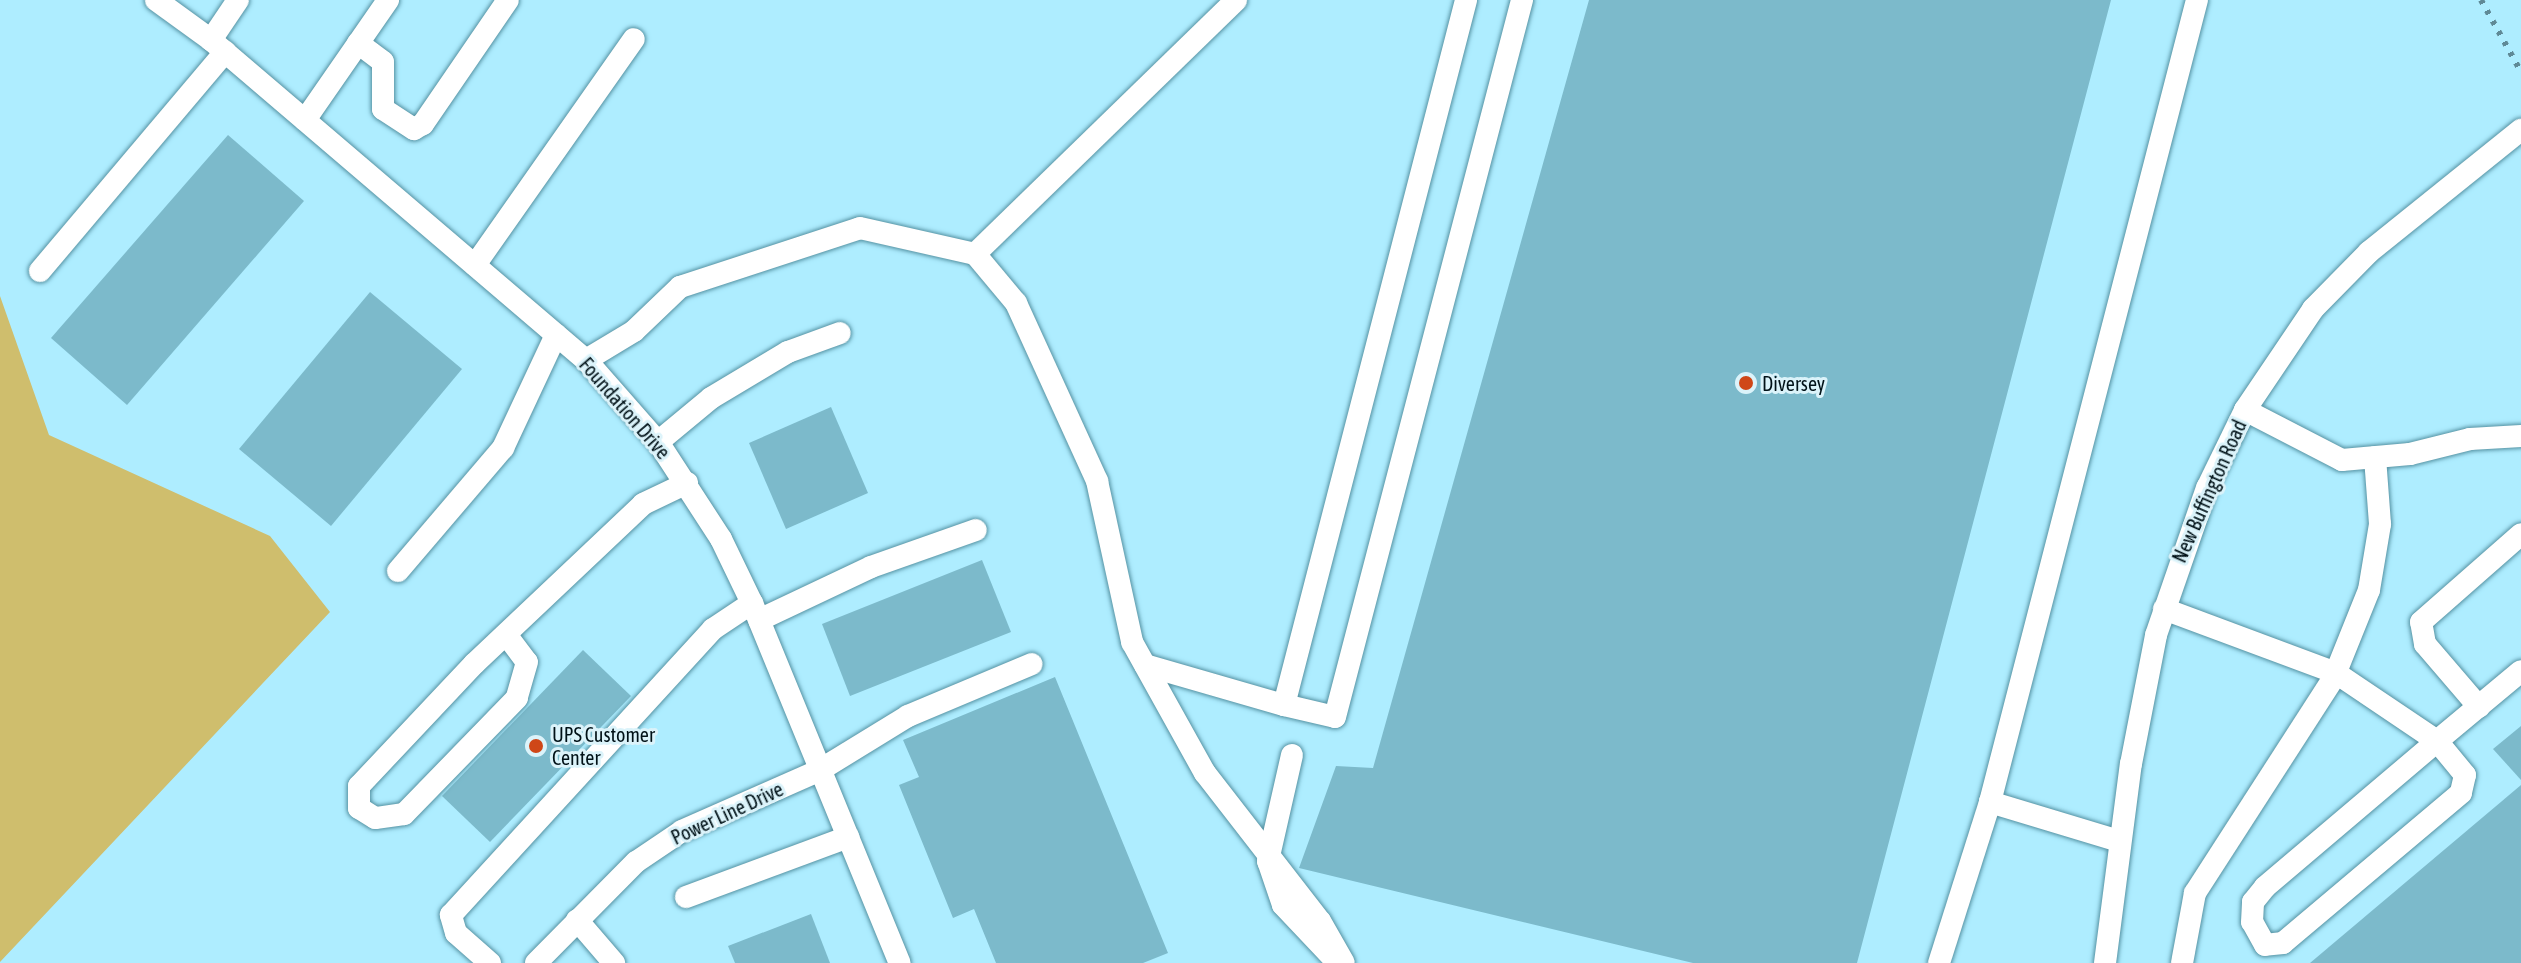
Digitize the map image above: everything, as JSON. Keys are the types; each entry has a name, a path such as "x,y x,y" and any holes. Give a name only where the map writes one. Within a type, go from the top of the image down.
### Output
{"street":[{"name":"Foundation Drive","path":"156,0 218,46 586,360 658,442 687,483 756,612 900,963"},
{"path":"40,271 218,46 238,0"},
{"path":"305,120 388,0"},
{"path":"358,43 383,62 383,109 414,129 423,124 508,0"},
{"path":"975,254 1236,0"},
{"path":"1284,705 1466,0"},
{"path":"1145,665 1335,717 1522,0"},
{"path":"1939,963 1990,802 2197,0"},
{"path":"475,265 634,39"},
{"name":"New Buffington Road","path":"2105,963 2119,841 2164,609 2207,488 2245,410 2289,339 2369,252 2521,130"},
{"path":"586,360 634,331 680,287 860,228 975,254 1016,303 1097,481 1132,642 1205,773 1268,861 1320,921 1341,963"},
{"path":"658,442 711,398 788,352 840,333"},
{"path":"398,571 503,448 556,335"},
{"path":"2245,410 2342,460 2470,439 2521,436"},
{"path":"2182,963 2195,893 2336,673 2369,590 2380,524 2375,457"},
{"path":"508,637 527,662 517,698 404,814 375,818 359,808 359,786 474,664 508,637 643,504 687,483"},
{"path":"490,963 456,933 451,915 713,629 976,530"},
{"path":"2479,707 2425,644 2421,622 2521,534"},
{"path":"2164,609 2336,673 2437,741 2465,775 2461,793 2283,943 2265,945 2252,922 2253,902 2265,887 2437,741 2521,671"},
{"name":"Power Line Drive","path":"536,963 636,862 682,831 820,770 908,716 1032,664"},
{"path":"1268,861 1292,755"},
{"path":"1990,802 2119,841"},
{"path":"686,897 848,837"},
{"path":"577,920 614,963"}],"shaded area":[{"path":"0,296 49,435 270,536 330,612 0,962"}],"building":[{"name":"Diversey","path":"1589,0 2111,0 1857,963 1693,963 1299,868 1336,766 1373,768"},
{"path":"228,135 304,201 127,405 51,338"},
{"path":"370,292 462,369 331,526 239,449"},
{"path":"831,407 868,493 786,529 749,443"},
{"path":"982,560 1011,632 850,696 822,624"},
{"name":"UPS Customer Center","path":"583,650 631,696 490,842 442,796"},
{"path":"1055,677 1168,953 1143,963 996,963 974,909 953,918 899,785 919,777 903,740"},
{"path":"2521,726 2521,780 2493,749"},
{"path":"2521,785 2521,963 2310,963"},
{"path":"811,914 830,963 735,963 728,946"}],"railway":[{"path":"2481,0 2521,72"}],"place":[{"name":"Diversey","path":"1746,383"},
{"name":"UPS Customer Center","path":"536,746"}]}
